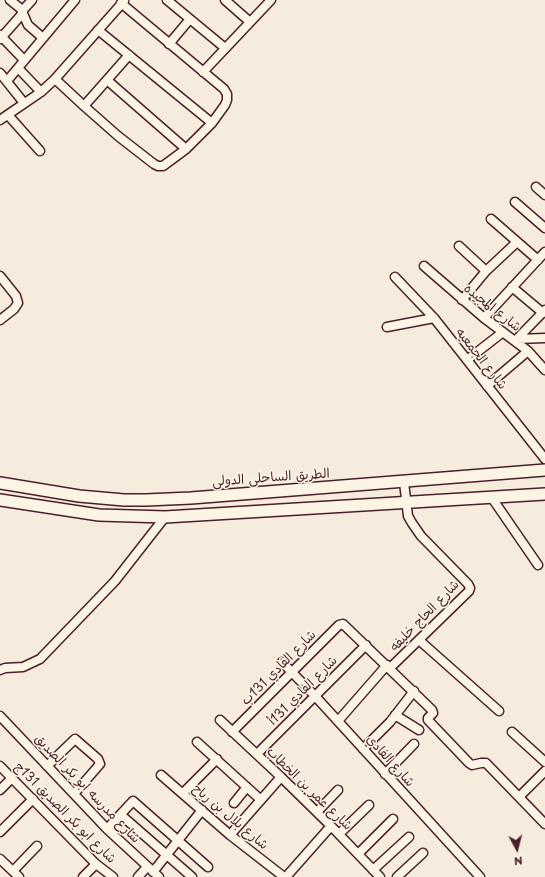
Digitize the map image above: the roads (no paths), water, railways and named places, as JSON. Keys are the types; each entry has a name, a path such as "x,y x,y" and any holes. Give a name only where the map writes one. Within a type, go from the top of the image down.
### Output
{"highway":[{"name":"الطريق الساحلى الدولى","path":"0,483 87,497 146,500 404,482 545,470"},
{"path":"0,500 99,515 165,517 545,494"}],"street":[{"path":"10,0 22,12 28,24 43,38"},
{"path":"24,60 1,37 32,0"},
{"path":"7,81 75,0"},
{"path":"167,0 225,48"},
{"path":"225,0 250,22"},
{"path":"203,72 271,0"},
{"path":"0,120 41,92 55,79 123,2 169,44 224,89 227,94 227,100 212,123 186,149 163,166 158,166 118,136 55,79"},
{"path":"169,44 190,19"},
{"path":"98,30 212,123"},
{"path":"84,106 129,55"},
{"path":"18,68 41,92"},
{"path":"0,72 24,103"},
{"path":"107,80 186,149"},
{"path":"8,115 40,151"},
{"path":"536,187 545,195"},
{"path":"515,202 545,228"},
{"path":"484,318 512,287 542,258 517,242 491,219"},
{"path":"462,300 486,271 517,242"},
{"path":"459,246 486,271"},
{"name":"شارع المجيده","path":"424,266 484,318 516,340 545,370"},
{"path":"0,276 16,296 18,303 14,309 0,320"},
{"name":"شارع الجمعيه","path":"395,277 434,318 545,459"},
{"path":"512,287 544,311 516,340"},
{"path":"387,327 434,318"},
{"path":"467,360 503,332"},
{"path":"516,340 545,338"},
{"path":"487,386 528,351"},
{"name":"شارع الحاج خليفه","path":"338,721 388,667 419,640 469,591 470,587 416,528 408,516 404,482"},
{"path":"492,498 538,565"},
{"path":"0,670 5,668 23,667 40,659 115,581 165,517"},
{"name":"شارع الفادي 131ب","path":"232,732 339,625 345,625 366,645"},
{"path":"419,640 499,711"},
{"path":"366,645 432,710 433,712 428,720 469,763 472,766 481,763 486,764 545,824"},
{"name":"شارع الفادي 131أ","path":"257,754 366,645"},
{"name":"شارع الفادي","path":"282,662 315,696 480,877"},
{"path":"362,749 395,715 414,691"},
{"path":"395,715 419,730"},
{"name":"شارع مدرسه ابو بكر الصديق","path":"0,716 108,829 153,872"},
{"name":"شارع عمر بن الخطاب","path":"220,720 317,812 380,877"},
{"path":"512,732 545,762"},
{"path":"47,766 74,739 76,739 98,759 100,764 74,794"},
{"path":"197,742 261,800"},
{"path":"385,774 414,744"},
{"path":"183,793 217,760"},
{"name":"شارع ابو بكر الصديق 131ج","path":"0,766 96,864 113,877"},
{"path":"519,797 545,771"},
{"name":"شارع بلال بن رباح","path":"161,775 230,835 285,877"},
{"path":"230,835 281,777"},
{"path":"0,790 12,778"},
{"path":"234,803 247,787"},
{"path":"317,812 338,790"},
{"path":"0,832 33,799"},
{"path":"108,829 133,802 208,867"},
{"path":"339,834 368,804"},
{"path":"138,877 153,872 202,810"},
{"path":"121,815 166,856 192,877"},
{"path":"358,854 393,819"},
{"path":"285,877 331,826"},
{"path":"373,870 409,837"},
{"path":"0,859 16,874 37,846"},
{"path":"397,877 423,853"},
{"path":"83,877 96,864"}]}
